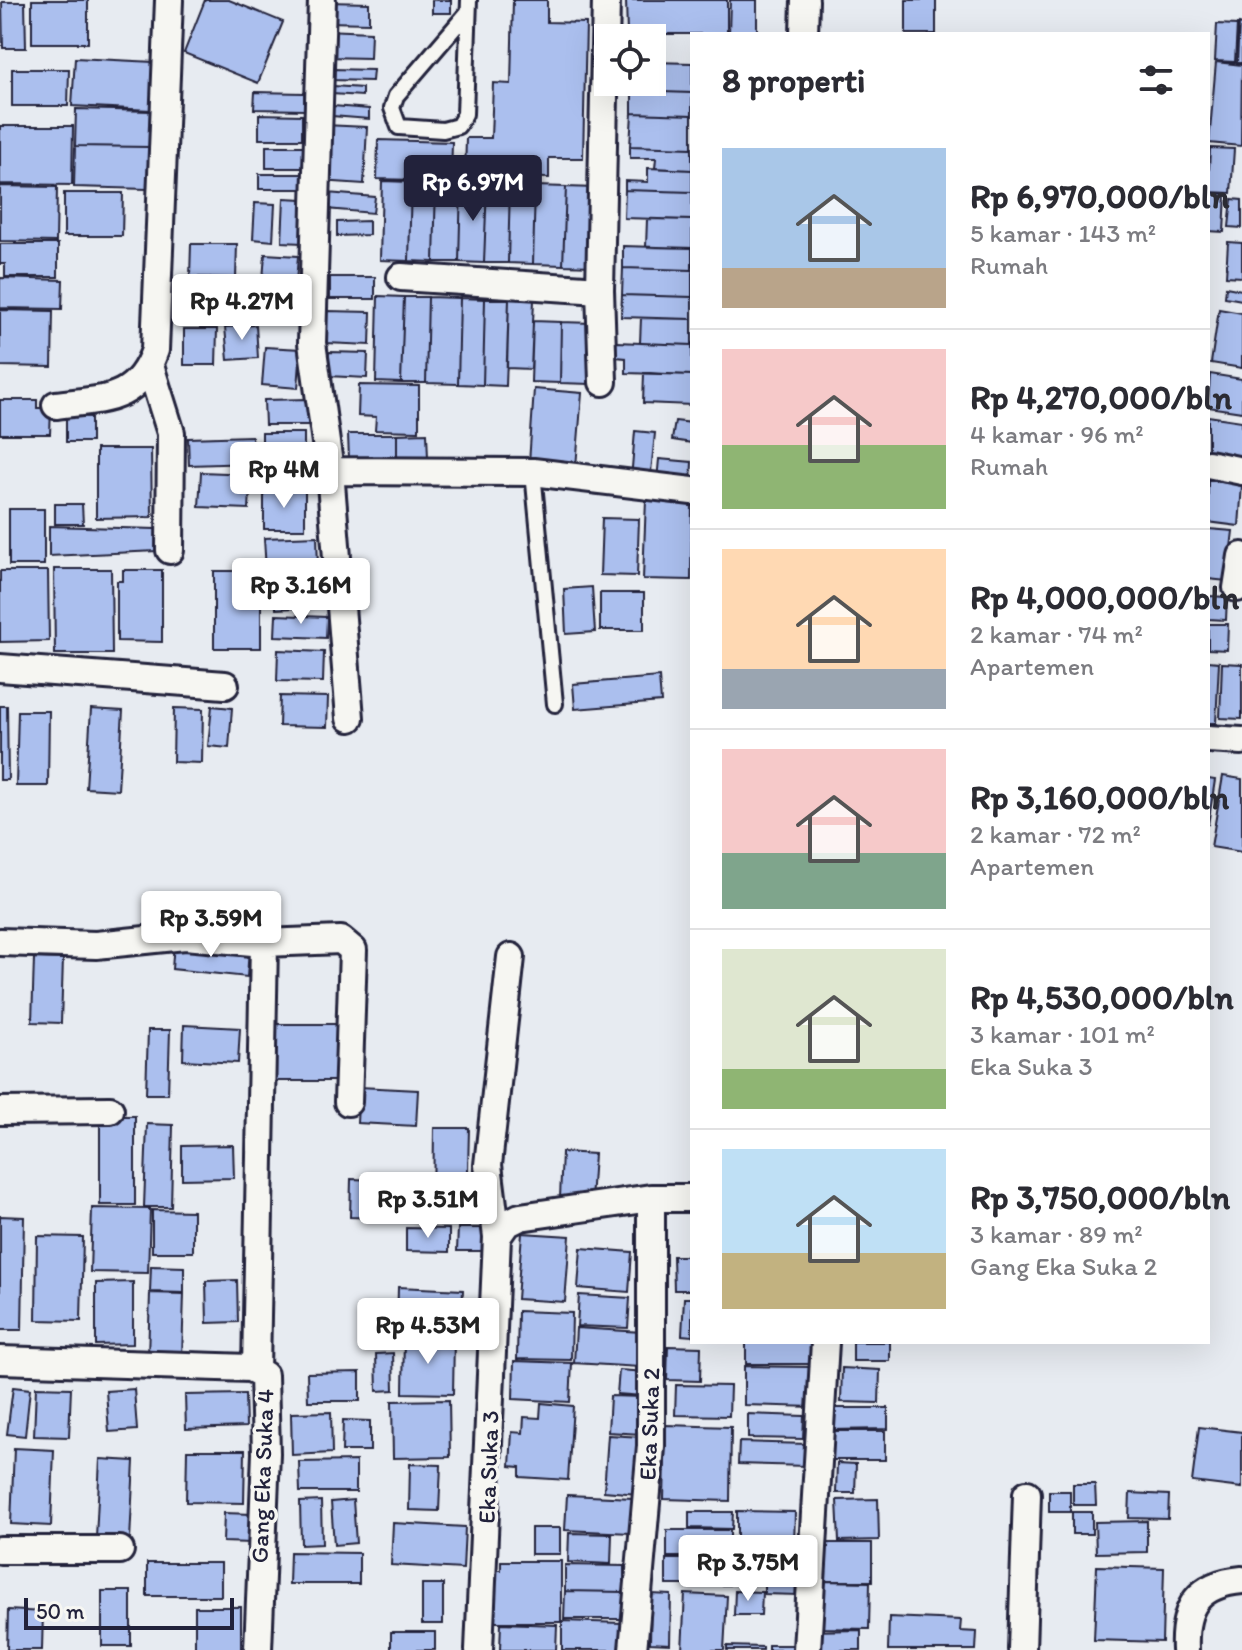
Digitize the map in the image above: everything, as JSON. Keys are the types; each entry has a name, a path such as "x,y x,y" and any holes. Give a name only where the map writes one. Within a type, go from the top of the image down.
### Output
{"street":[{"path":"56,405 119,397 150,366 155,350 169,0"},
{"path":"322,0 312,343 330,471 350,718"},
{"path":"603,382 600,290 606,0"},
{"path":"804,32 805,0"},
{"path":"401,277 600,290"},
{"path":"150,366 171,433 170,550"},
{"path":"1210,464 1242,471"},
{"path":"330,471 533,472 690,491"},
{"path":"1237,588 1242,556"},
{"path":"0,668 225,685"},
{"path":"1210,739 1242,741"},
{"path":"0,942 96,945 185,936 264,943 341,940 353,950 348,1102"},
{"path":"256,1370 264,943"},
{"name":"Eka Suka 3","path":"479,1650 497,1237 488,1165 511,957"},
{"path":"0,1111 110,1110"},
{"path":"497,1237 506,1224 520,1217 651,1198 690,1198"},
{"name":"Eka Suka 2","path":"633,1650 651,1446 651,1198"},
{"path":"807,1650 825,1344"},
{"name":"Gang Eka Suka 4","path":"0,1360 256,1370 266,1381 258,1650"},
{"path":"1022,1650 1027,1494"},
{"path":"0,1550 120,1550"},
{"path":"1185,1650 1188,1617 1193,1605 1214,1583 1242,1580"}],"lane":[{"path":"468,6 465,114 458,126 443,130 399,127 392,108 396,96 468,6"},
{"path":"533,472 555,704"}],"building":[{"path":"32,0 88,0 88,43 32,43"},
{"path":"205,0 229,0 283,22 258,83 184,53"},
{"path":"432,0 451,0 451,13 432,13"},
{"path":"513,0 547,0 547,22 586,23 583,158 549,158 549,178 465,176 466,138 491,138 493,83 511,84"},
{"path":"626,0 727,0 727,32 666,34 666,24 627,24"},
{"path":"730,0 757,0 757,32 729,32"},
{"path":"906,0 936,0 936,32 906,32"},
{"path":"2,2 25,2 26,48 3,48"},
{"path":"327,2 369,3 369,23 327,22"},
{"path":"1217,24 1237,25 1235,62 1215,61"},
{"path":"1239,24 1242,25 1242,63 1237,63"},
{"path":"325,30 371,32 370,58 324,57"},
{"path":"75,58 154,62 151,110 72,106"},
{"path":"666,62 690,63 690,93 666,92"},
{"path":"1216,62 1242,65 1241,146 1210,143"},
{"path":"12,69 69,69 68,106 12,106"},
{"path":"331,69 373,70 372,81 330,80"},
{"path":"333,86 362,88 362,96 332,94"},
{"path":"255,92 304,93 304,110 254,109"},
{"path":"690,93 690,115 632,113 632,96"},
{"path":"333,106 369,109 369,119 332,116"},
{"path":"76,109 150,111 149,147 75,146"},
{"path":"632,113 690,115 690,148 630,146"},
{"path":"259,114 302,115 302,139 259,139"},
{"path":"324,125 367,127 364,184 320,181"},
{"path":"0,126 73,126 72,185 0,184"},
{"path":"378,140 452,142 451,181 377,179"},
{"path":"75,146 149,147 148,189 74,187"},
{"path":"266,146 303,146 303,168 266,168"},
{"path":"630,146 690,148 690,170 655,168 656,158 630,158"},
{"path":"1210,148 1234,149 1231,193 1210,192"},
{"path":"648,168 690,170 690,192 625,190 625,181 648,182"},
{"path":"259,174 306,174 306,189 259,189"},
{"path":"382,181 411,182 409,261 380,260"},
{"path":"411,182 436,183 434,262 409,261"},
{"path":"436,183 461,183 459,262 434,262"},
{"path":"461,183 487,184 484,263 459,262"},
{"path":"487,184 510,185 508,263 484,263"},
{"path":"510,185 535,186 533,264 508,263"},
{"path":"0,186 57,187 56,242 0,241"},
{"path":"535,186 566,187 563,265 533,264"},
{"path":"566,187 595,188 593,266 563,265"},
{"path":"625,190 690,192 690,220 624,218"},
{"path":"64,193 123,193 122,236 64,236"},
{"path":"327,193 375,197 373,213 326,209"},
{"path":"1210,193 1226,194 1224,232 1210,231"},
{"path":"284,198 303,199 302,243 282,242"},
{"path":"1232,199 1242,200 1242,228 1229,227"},
{"path":"255,203 275,204 273,241 253,239"},
{"path":"647,219 690,220 690,248 646,247"},
{"path":"369,221 369,235 337,236 337,222"},
{"path":"1228,242 1242,243 1242,277 1226,276"},
{"path":"0,244 58,244 58,277 5,277 5,264 0,264"},
{"path":"191,244 237,244 236,278 190,277"},
{"path":"623,246 690,248 690,270 623,268"},
{"path":"265,254 298,256 296,283 263,280"},
{"path":"623,268 690,270 690,297 622,295"},
{"path":"330,277 375,277 375,299 330,299"},
{"path":"0,278 63,280 62,309 0,308"},
{"path":"1226,287 1242,290 1242,300 1225,297"},
{"path":"622,295 690,297 690,319 621,317"},
{"path":"378,296 404,297 401,383 376,382"},
{"path":"404,297 428,297 426,383 401,383"},
{"path":"428,297 460,298 458,384 426,383"},
{"path":"460,298 485,299 483,385 458,384"},
{"path":"485,299 509,299 506,386 483,385"},
{"path":"509,299 534,300 531,369 507,368"},
{"path":"1219,309 1242,313 1242,368 1211,363"},
{"path":"0,310 53,311 52,367 0,366"},
{"path":"327,311 371,312 370,345 326,343"},
{"path":"641,318 690,319 690,345 640,343"},
{"path":"533,321 561,322 560,383 531,382"},
{"path":"561,322 592,323 590,384 560,383"},
{"path":"256,325 258,358 228,360 225,327"},
{"path":"184,329 217,329 216,365 184,365"},
{"path":"616,342 690,345 690,375 626,373 626,358 616,357"},
{"path":"265,347 301,349 298,388 262,385"},
{"path":"329,352 368,353 367,378 328,376"},
{"path":"644,373 690,375 690,405 643,403"},
{"path":"1210,374 1242,379 1242,412 1210,407"},
{"path":"359,385 419,386 419,431 375,430 376,417 358,416"},
{"path":"534,389 582,393 576,467 529,463"},
{"path":"309,399 309,425 265,425 264,400"},
{"path":"0,400 37,400 37,408 51,408 50,434 0,434"},
{"path":"66,416 91,417 91,442 66,442"},
{"path":"1210,416 1242,421 1242,465 1210,459"},
{"path":"675,421 690,423 690,443 672,440"},
{"path":"635,431 655,433 650,482 631,480"},
{"path":"262,433 304,433 304,466 262,466"},
{"path":"427,433 428,458 397,458 397,434"},
{"path":"348,434 397,434 397,458 349,459"},
{"path":"252,436 253,463 189,465 188,438"},
{"path":"96,449 151,449 152,517 96,518"},
{"path":"659,459 690,462 690,483 657,481"},
{"path":"201,472 251,474 249,509 199,507"},
{"path":"1210,480 1242,485 1239,526 1210,522"},
{"path":"264,490 305,490 305,529 264,529"},
{"path":"646,499 690,501 690,580 643,579"},
{"path":"55,504 82,504 83,524 55,524"},
{"path":"9,509 44,509 44,565 9,565"},
{"path":"602,518 639,519 637,576 600,575"},
{"path":"49,526 156,529 157,551 49,556"},
{"path":"1210,529 1233,531 1227,581 1210,579"},
{"path":"317,536 318,568 266,571 264,538"},
{"path":"54,569 111,569 112,654 55,654"},
{"path":"123,570 162,570 162,642 117,641 117,581 123,581"},
{"path":"0,571 48,571 49,641 0,642"},
{"path":"214,571 261,571 261,648 214,648"},
{"path":"313,583 314,607 276,609 276,584"},
{"path":"592,587 595,632 566,634 564,589"},
{"path":"600,593 644,593 644,630 600,630"},
{"path":"1210,596 1227,597 1226,620 1210,619"},
{"path":"276,615 327,617 326,638 275,636"},
{"path":"1210,624 1228,624 1227,650 1210,649"},
{"path":"278,650 324,652 323,682 277,681"},
{"path":"1210,661 1219,662 1216,723 1210,723"},
{"path":"1222,663 1242,664 1242,719 1220,718"},
{"path":"659,677 661,702 575,709 573,684"},
{"path":"280,696 328,697 327,727 279,726"},
{"path":"0,706 7,706 8,780 0,780"},
{"path":"212,706 232,708 229,748 208,746"},
{"path":"174,708 203,709 202,763 173,762"},
{"path":"91,709 123,711 118,790 86,788"},
{"path":"18,711 49,711 48,786 16,786"},
{"path":"1223,776 1242,779 1242,852 1211,847"},
{"path":"1210,779 1215,780 1210,812"},
{"path":"174,942 249,949 247,977 172,969"},
{"path":"34,958 63,959 61,1023 32,1022"},
{"path":"270,1024 347,1024 347,1081 270,1081"},
{"path":"184,1025 240,1028 238,1063 183,1060"},
{"path":"148,1030 170,1030 168,1094 146,1094"},
{"path":"359,1087 418,1090 416,1126 357,1123"},
{"path":"100,1116 135,1116 135,1205 100,1205"},
{"path":"147,1124 173,1125 171,1207 144,1207"},
{"path":"434,1128 469,1128 467,1211 433,1210"},
{"path":"233,1145 234,1178 182,1179 182,1146"},
{"path":"562,1152 594,1154 591,1201 560,1198"},
{"path":"351,1179 404,1181 402,1219 350,1217"},
{"path":"92,1208 150,1209 148,1273 90,1272"},
{"path":"152,1210 193,1211 193,1252 152,1252"},
{"path":"0,1216 24,1217 22,1330 0,1330"},
{"path":"406,1228 449,1229 449,1252 406,1251"},
{"path":"458,1228 491,1228 491,1251 457,1251"},
{"path":"522,1233 570,1236 565,1302 517,1299"},
{"path":"37,1236 83,1237 81,1321 36,1320"},
{"path":"581,1248 632,1252 629,1292 578,1288"},
{"path":"673,1256 690,1256 690,1290 674,1290"},
{"path":"151,1266 184,1267 184,1293 150,1292"},
{"path":"237,1280 238,1322 207,1323 206,1281"},
{"path":"133,1282 133,1344 96,1345 96,1283"},
{"path":"398,1287 463,1290 461,1332 397,1329"},
{"path":"150,1293 184,1294 182,1358 148,1357"},
{"path":"579,1295 630,1298 628,1328 577,1326"},
{"path":"684,1298 690,1298 690,1336 682,1335"},
{"path":"518,1311 572,1313 571,1360 517,1359"},
{"path":"576,1328 642,1332 640,1367 574,1363"},
{"path":"404,1337 454,1338 453,1394 403,1393"},
{"path":"746,1344 816,1344 816,1364 746,1364"},
{"path":"853,1344 890,1344 890,1361 853,1361"},
{"path":"668,1346 701,1347 700,1381 667,1380"},
{"path":"393,1353 394,1390 377,1391 376,1354"},
{"path":"514,1361 572,1363 570,1402 513,1399"},
{"path":"744,1366 814,1367 814,1407 744,1405"},
{"path":"842,1368 880,1370 879,1403 841,1402"},
{"path":"619,1370 645,1372 643,1396 617,1394"},
{"path":"360,1372 360,1401 308,1401 307,1373"},
{"path":"676,1385 730,1386 729,1416 675,1415"},
{"path":"13,1387 30,1389 25,1436 7,1434"},
{"path":"36,1387 71,1388 69,1437 34,1436"},
{"path":"134,1389 137,1430 109,1432 106,1391"},
{"path":"245,1394 246,1427 186,1429 185,1395"},
{"path":"610,1396 643,1397 642,1434 608,1432"},
{"path":"449,1400 450,1457 393,1458 392,1401"},
{"path":"541,1403 573,1406 568,1480 520,1477 520,1467 510,1466 512,1432 523,1433 524,1417 540,1418"},
{"path":"830,1408 888,1408 888,1429 831,1430"},
{"path":"331,1412 332,1453 292,1455 291,1413"},
{"path":"748,1414 804,1416 803,1439 748,1438"},
{"path":"343,1420 370,1421 370,1451 342,1451"},
{"path":"666,1425 731,1427 730,1501 664,1499"},
{"path":"1199,1427 1242,1432 1242,1488 1192,1482"},
{"path":"827,1431 885,1431 885,1460 827,1460"},
{"path":"608,1435 642,1437 638,1494 604,1491"},
{"path":"739,1442 808,1444 807,1466 738,1464"},
{"path":"14,1448 54,1450 51,1526 11,1524"},
{"path":"187,1450 245,1450 244,1503 186,1502"},
{"path":"100,1459 134,1461 130,1540 96,1538"},
{"path":"356,1461 356,1492 300,1492 299,1462"},
{"path":"837,1463 856,1464 855,1493 836,1493"},
{"path":"410,1464 441,1465 439,1511 409,1510"},
{"path":"1073,1484 1095,1484 1096,1505 1073,1505"},
{"path":"1049,1491 1070,1491 1070,1512 1049,1512"},
{"path":"1130,1493 1169,1495 1168,1519 1129,1518"},
{"path":"567,1495 633,1498 631,1533 565,1530"},
{"path":"878,1499 879,1540 839,1541 837,1500"},
{"path":"353,1500 356,1543 334,1545 331,1502"},
{"path":"321,1501 322,1544 301,1545 300,1502"},
{"path":"737,1511 795,1512 794,1545 737,1544"},
{"path":"689,1512 733,1512 732,1529 689,1528"},
{"path":"1072,1512 1092,1512 1092,1534 1072,1534"},
{"path":"224,1513 252,1514 251,1543 223,1542"},
{"path":"1147,1521 1147,1552 1096,1553 1095,1522"},
{"path":"393,1523 465,1527 463,1569 391,1565"},
{"path":"531,1528 560,1528 560,1554 531,1554"},
{"path":"667,1530 730,1530 730,1557 667,1557"},
{"path":"569,1533 612,1534 611,1564 568,1562"},
{"path":"818,1543 872,1543 872,1581 818,1581"},
{"path":"736,1549 780,1549 780,1573 736,1573"},
{"path":"290,1552 359,1553 359,1584 289,1584"},
{"path":"666,1559 729,1559 729,1585 666,1585"},
{"path":"501,1561 561,1561 561,1622 490,1622 491,1570 501,1570"},
{"path":"147,1563 221,1563 221,1596 147,1596"},
{"path":"565,1565 624,1566 624,1592 565,1591"},
{"path":"1097,1566 1164,1568 1162,1642 1094,1640"},
{"path":"764,1575 800,1575 800,1595 764,1594"},
{"path":"821,1581 870,1582 869,1629 821,1628"},
{"path":"422,1584 443,1584 443,1624 422,1624"},
{"path":"102,1591 131,1591 131,1646 102,1646"},
{"path":"565,1591 624,1592 623,1619 564,1619"},
{"path":"735,1591 762,1592 761,1615 734,1615"},
{"path":"651,1594 671,1595 670,1644 650,1643"},
{"path":"685,1594 727,1596 724,1650 682,1650"},
{"path":"195,1607 241,1607 241,1650 195,1650"},
{"path":"8,1610 43,1612 42,1650 7,1650"},
{"path":"889,1617 961,1620 960,1631 977,1632 976,1650 888,1650"},
{"path":"562,1621 622,1623 622,1650 562,1650"},
{"path":"501,1623 557,1625 556,1650 500,1650"},
{"path":"861,1630 861,1650 808,1650 808,1631"},
{"path":"391,1632 435,1632 435,1650 391,1650"},
{"path":"768,1645 796,1645 796,1650 768,1650"},
{"path":"727,1646 763,1647 763,1650 727,1650"}]}
